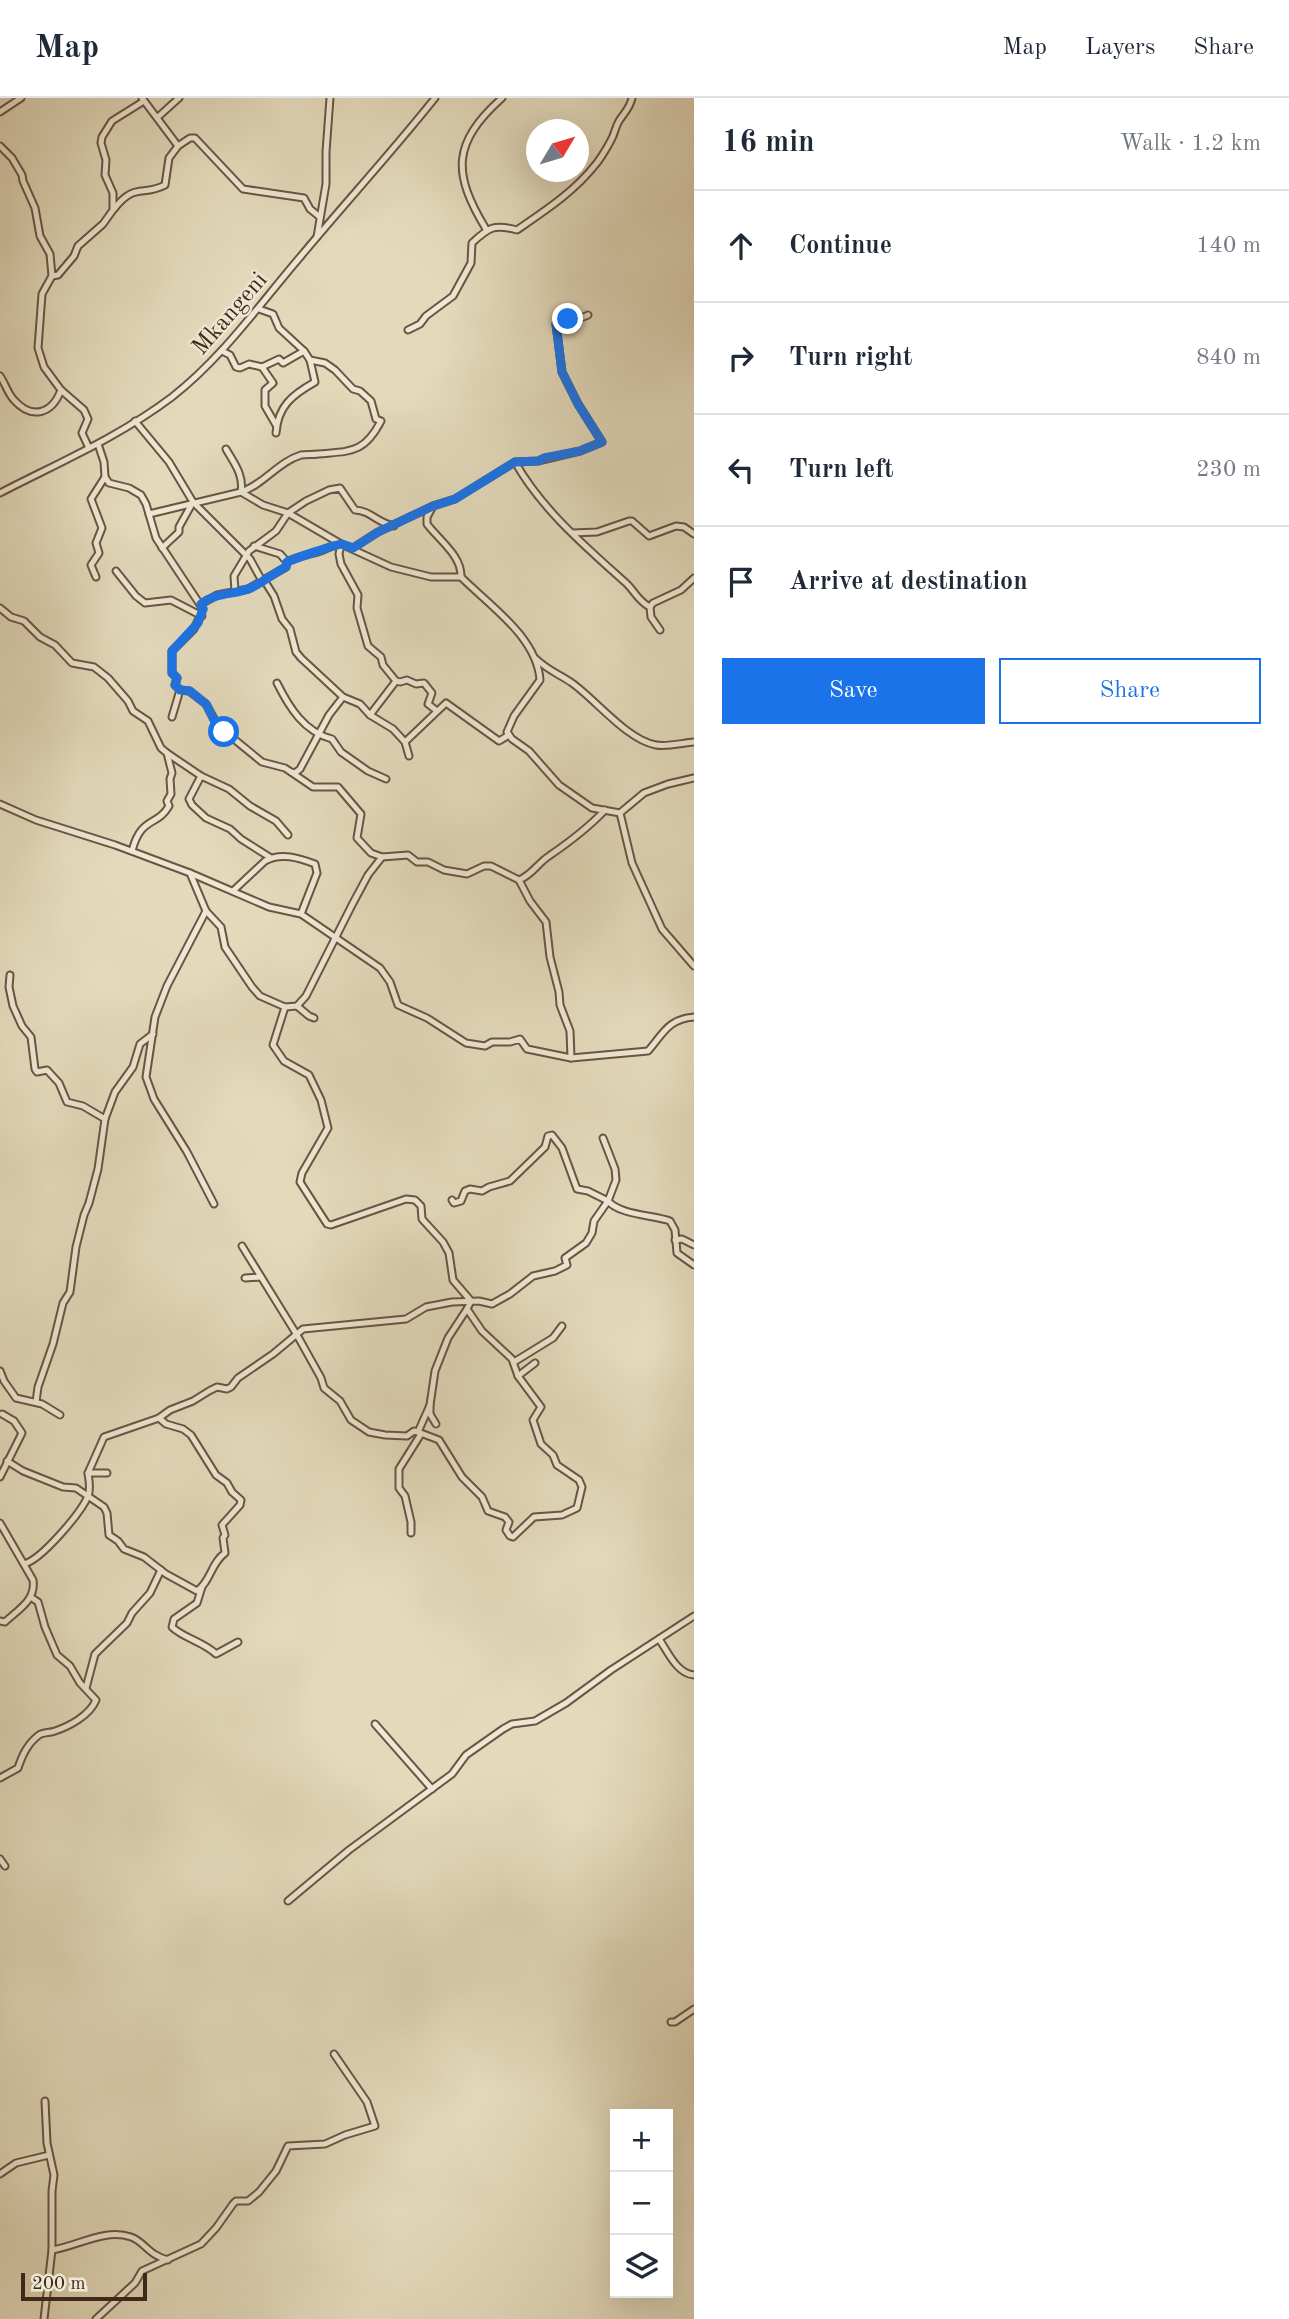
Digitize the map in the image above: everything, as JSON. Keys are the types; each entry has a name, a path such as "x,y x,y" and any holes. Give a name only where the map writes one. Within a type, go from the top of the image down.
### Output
{"street":[{"path":"0,112 21,98"},
{"path":"158,117 179,98"},
{"path":"317,237 327,184 326,152 330,98"},
{"name":"Mkangeni","path":"0,493 98,443 180,390 222,351 259,309 435,98"},
{"path":"486,229 468,195 461,171 461,159 472,128 502,98"},
{"path":"408,330 420,324 426,316 453,296 472,259 472,243 486,229 507,227 517,230 538,213 551,208 576,186 597,163 632,98"},
{"path":"113,210 113,193 105,175 106,160 101,142 112,121 143,99 178,146"},
{"path":"52,276 58,275 67,266 78,246 103,224 119,202 135,191 154,191 165,185 169,158 178,146 190,138 195,138 240,187 245,190 301,197 320,217"},
{"path":"0,146 12,158 22,175 35,208 40,236 50,254 52,276 41,294 38,348 45,370 61,390 84,410 88,419 82,433 89,448"},
{"path":"259,309 274,314 279,328 304,351 310,360 315,382 292,396 280,410 280,421 276,425"},
{"path":"353,548 378,532 433,506 455,499 515,462 538,461 580,451 602,442 562,372 557,337 556,324 560,321 588,315"},
{"path":"222,351 230,355 236,367 240,368 249,364 262,367 279,359 283,363 288,362 304,351"},
{"path":"149,514 254,488 271,471 301,455 346,453 371,438 381,421 376,419 371,401 360,391 353,389 325,363 310,360"},
{"path":"262,367 273,383 265,390 265,406 276,425 276,433"},
{"path":"0,376 16,402 36,413 43,413 55,402 61,390"},
{"path":"135,421 169,462 193,502 255,566 274,596 282,619 290,629 296,652 343,698 360,704 370,715 393,729 405,742 410,756"},
{"path":"98,443 105,477 109,483 129,488 141,495 156,538 203,609 194,629 172,651 172,673 177,678 175,685 180,690 190,691 206,704 218,726 262,762 279,765 313,787 338,787 361,814 356,838 371,853 382,857 408,855 417,862 428,862 444,870 467,874 484,866 491,866 519,880 530,901 546,922 560,1005 570,1031 571,1058"},
{"path":"226,449 240,473 241,492"},
{"path":"515,462 526,481 572,533 650,607"},
{"path":"96,577 91,565 99,552 96,543 102,528 91,499 105,477"},
{"path":"235,591 234,576 245,555 276,531 288,513 329,491 340,488 355,510 366,510 382,524 394,526"},
{"path":"241,492 262,505 288,513 341,544 391,567 416,575 461,577"},
{"path":"162,548 179,532 193,502"},
{"path":"433,506 426,517 427,524 453,555 461,577 517,629 537,664 540,680 514,716 507,732 529,751 559,785 592,808 620,813"},
{"path":"572,533 597,531 629,520 649,536 676,526 684,527 694,534"},
{"path":"201,604 217,595 248,589 286,567 287,562 299,556 341,544"},
{"path":"341,544 341,564 358,596 357,608 368,646 381,657 383,665 396,681 424,683 432,693 428,704 437,711"},
{"path":"254,546 280,554 287,562"},
{"path":"116,571 145,603 171,600 202,616"},
{"path":"660,630 651,617 650,607 681,590 694,578"},
{"path":"0,608 11,617 24,621 40,637 55,645 72,663 94,667 108,678 133,711 148,721 161,748 201,776 229,789 250,806 276,821 288,835"},
{"path":"531,654 549,671 572,683 642,740 656,745 694,742"},
{"path":"370,715 396,681"},
{"path":"276,684 288,706 302,722 332,739 341,752 368,771 386,779"},
{"path":"172,717 180,690"},
{"path":"291,772 295,773 300,769 329,715 343,698"},
{"path":"405,742 446,703 499,741 509,735"},
{"path":"132,851 137,834 146,824 166,813 169,806 167,801 172,794 172,773 167,753"},
{"path":"201,776 189,799 192,805 206,818 230,829 271,858"},
{"path":"620,813 644,793 694,778"},
{"path":"0,804 36,820 132,851 269,906 301,914 380,968 390,982 398,1005 427,1018 466,1043 485,1046 492,1042 520,1039 527,1049 571,1058 648,1051 667,1027 681,1019 694,1017"},
{"path":"519,880 528,876 546,857 593,823 605,810"},
{"path":"620,813 632,863 662,929 694,966"},
{"path":"233,891 259,865 271,858 296,856 315,864 317,873 301,914"},
{"path":"190,873 206,911 221,927 225,947 252,988 260,996 285,1007 297,1006 306,996 368,875 382,857"},
{"path":"206,911 167,986 155,1017 146,1077 154,1099 187,1152 214,1204"},
{"path":"10,975 9,987 13,1006 22,1026 31,1037 35,1069 37,1072 47,1070 59,1083 67,1102 83,1106 105,1119"},
{"path":"297,1006 314,1018"},
{"path":"285,1007 273,1045 284,1061 309,1075 321,1100 328,1128 302,1173 300,1182 315,1207 327,1224 331,1225 406,1199 415,1200 421,1206 422,1219 443,1242 449,1253 453,1280 471,1301"},
{"path":"36,1402 63,1303 70,1292 83,1215 98,1169 105,1119 115,1092 133,1067 140,1044 153,1034"},
{"path":"452,1200 453,1203 461,1201 465,1191 470,1189 482,1191 510,1181 545,1147 548,1136 552,1135 562,1147 577,1189 588,1191 608,1201 612,1206 670,1221 675,1230 677,1253 694,1265"},
{"path":"24,1564 32,1562 59,1535 88,1496 88,1473 104,1437 159,1418 217,1387 231,1387 238,1378 303,1329 395,1320 406,1318 426,1307 471,1301 492,1304 533,1276 567,1265 567,1255 586,1243 593,1233 594,1221 608,1201 616,1181 615,1169 603,1138"},
{"path":"675,1240 682,1239 694,1245"},
{"path":"242,1246 297,1335 324,1388 340,1401 351,1420 369,1432 407,1436 414,1431 439,1440 462,1477 482,1497 488,1511 505,1517 509,1522 506,1530 513,1537 534,1517 562,1515 577,1508 582,1486 578,1479 558,1465 553,1455 541,1444 533,1420 541,1407 518,1376 514,1362 482,1331 467,1309"},
{"path":"245,1278 261,1277"},
{"path":"411,1533 405,1496 399,1488 399,1469 419,1433 429,1405 435,1371 448,1338 471,1301"},
{"path":"514,1362 553,1338 562,1326"},
{"path":"518,1376 535,1363"},
{"path":"0,1371 16,1398 36,1402 60,1415"},
{"path":"429,1405 430,1414 436,1424"},
{"path":"0,1477 22,1433 14,1421 2,1414"},
{"path":"7,1461 23,1471 63,1487 76,1488 88,1496 104,1507 112,1539 118,1541 124,1549 140,1555 197,1591 209,1580 212,1567 221,1554 225,1553 222,1525 241,1500 227,1483 216,1475 191,1435 159,1418"},
{"path":"88,1473 107,1473"},
{"path":"0,1523 33,1580 35,1589 32,1598 2,1623"},
{"path":"86,1688 95,1654 128,1623 132,1613 150,1593 161,1570"},
{"path":"202,1587 197,1603 174,1619 172,1627 211,1648 216,1654 238,1642"},
{"path":"0,1778 18,1768 19,1760 28,1746 41,1734 68,1726 94,1706 96,1700 80,1684 70,1666 57,1655 38,1602 36,1598 32,1598"},
{"path":"288,1901 349,1850 387,1825 400,1811 452,1774 466,1755 503,1729 512,1724 535,1721 566,1703 611,1670 694,1617"},
{"path":"659,1639 680,1670 687,1675 694,1675"},
{"path":"375,1724 432,1789"},
{"path":"0,1859 5,1866"},
{"path":"671,2022 694,2009"},
{"path":"96,2319 135,2283 142,2271 201,2244 236,2202 251,2200 270,2181 288,2146 325,2144 345,2134 375,2126 367,2102 334,2054"},
{"path":"44,2319 52,2250 54,2175 49,2155 45,2101"},
{"path":"1,2163 3,2172 26,2159 49,2155"},
{"path":"52,2250 114,2234 136,2239 153,2255 168,2260"}],"route":[{"path":"224,732 215,722 206,704 190,691 180,690 175,685 177,678 172,673 172,651 194,629 203,613 201,604 206,600 248,589 286,567 287,562 299,556 313,554 333,545 341,544 353,548 378,532 433,506 455,499 515,462 538,461 580,451 602,442 578,404 560,367 556,324 568,319"}]}
